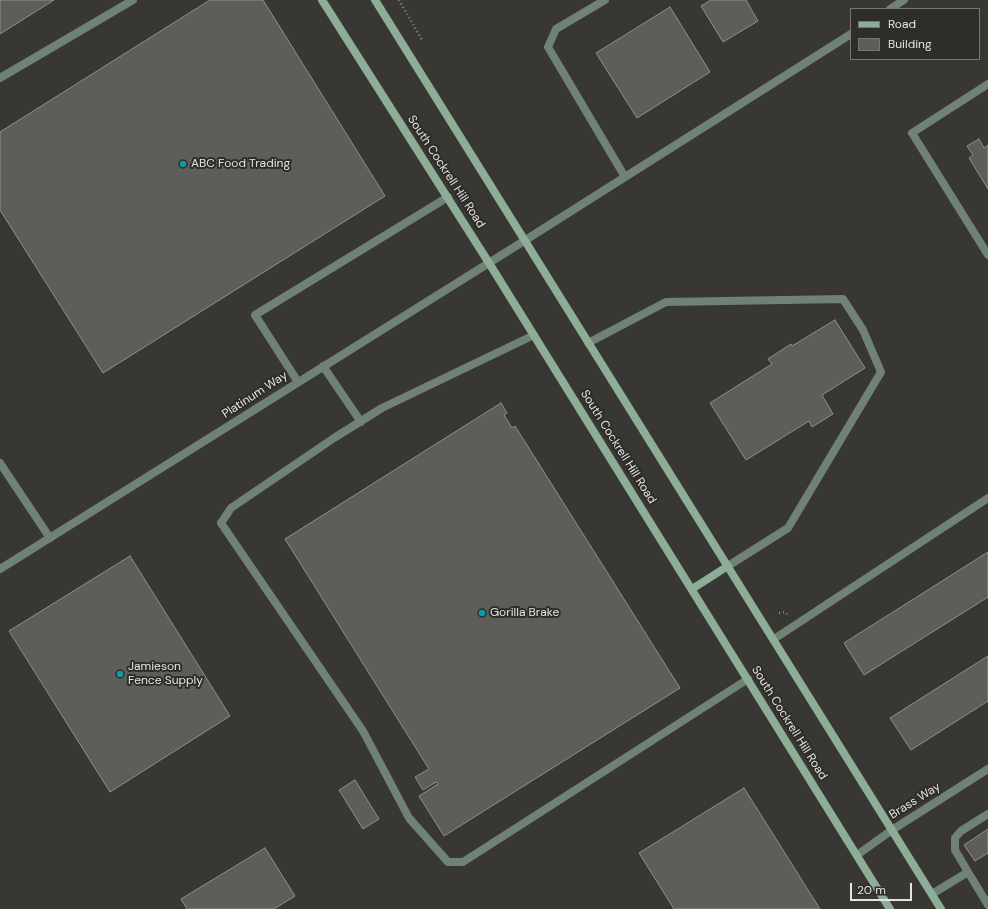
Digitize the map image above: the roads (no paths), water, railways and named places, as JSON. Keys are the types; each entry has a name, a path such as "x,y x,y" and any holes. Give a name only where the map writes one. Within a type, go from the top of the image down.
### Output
{"main road":[{"name":"South Cockrell Hill Road","path":"322,0 448,197 890,909"},
{"path":"375,0 941,909"},
{"path":"692,589 728,566"}],"street":[{"path":"0,78 133,0"},
{"path":"605,0 556,30 548,46 625,177"},
{"path":"892,8 904,0"},
{"name":"Platinum Way","path":"0,569 524,241 850,35"},
{"path":"988,84 912,133 988,255"},
{"path":"298,382 255,315 448,197"},
{"path":"588,343 666,302 843,299 863,330 881,372 788,528 728,566"},
{"path":"534,335 382,408 231,508 221,523 363,731 409,818 448,862 463,862 748,679"},
{"path":"323,366 361,422"},
{"path":"0,463 50,538"},
{"path":"774,639 988,498"},
{"name":"Brass Way","path":"857,855 892,830 988,769"},
{"path":"988,814 961,831 955,838 956,850 988,905"},
{"path":"932,894 968,872"}],"place":[{"name":"ABC Food Trading","path":"183,164"},
{"name":"Gorilla Brake","path":"482,613"},
{"name":"Jamieson Fence Supply","path":"120,674"}]}
